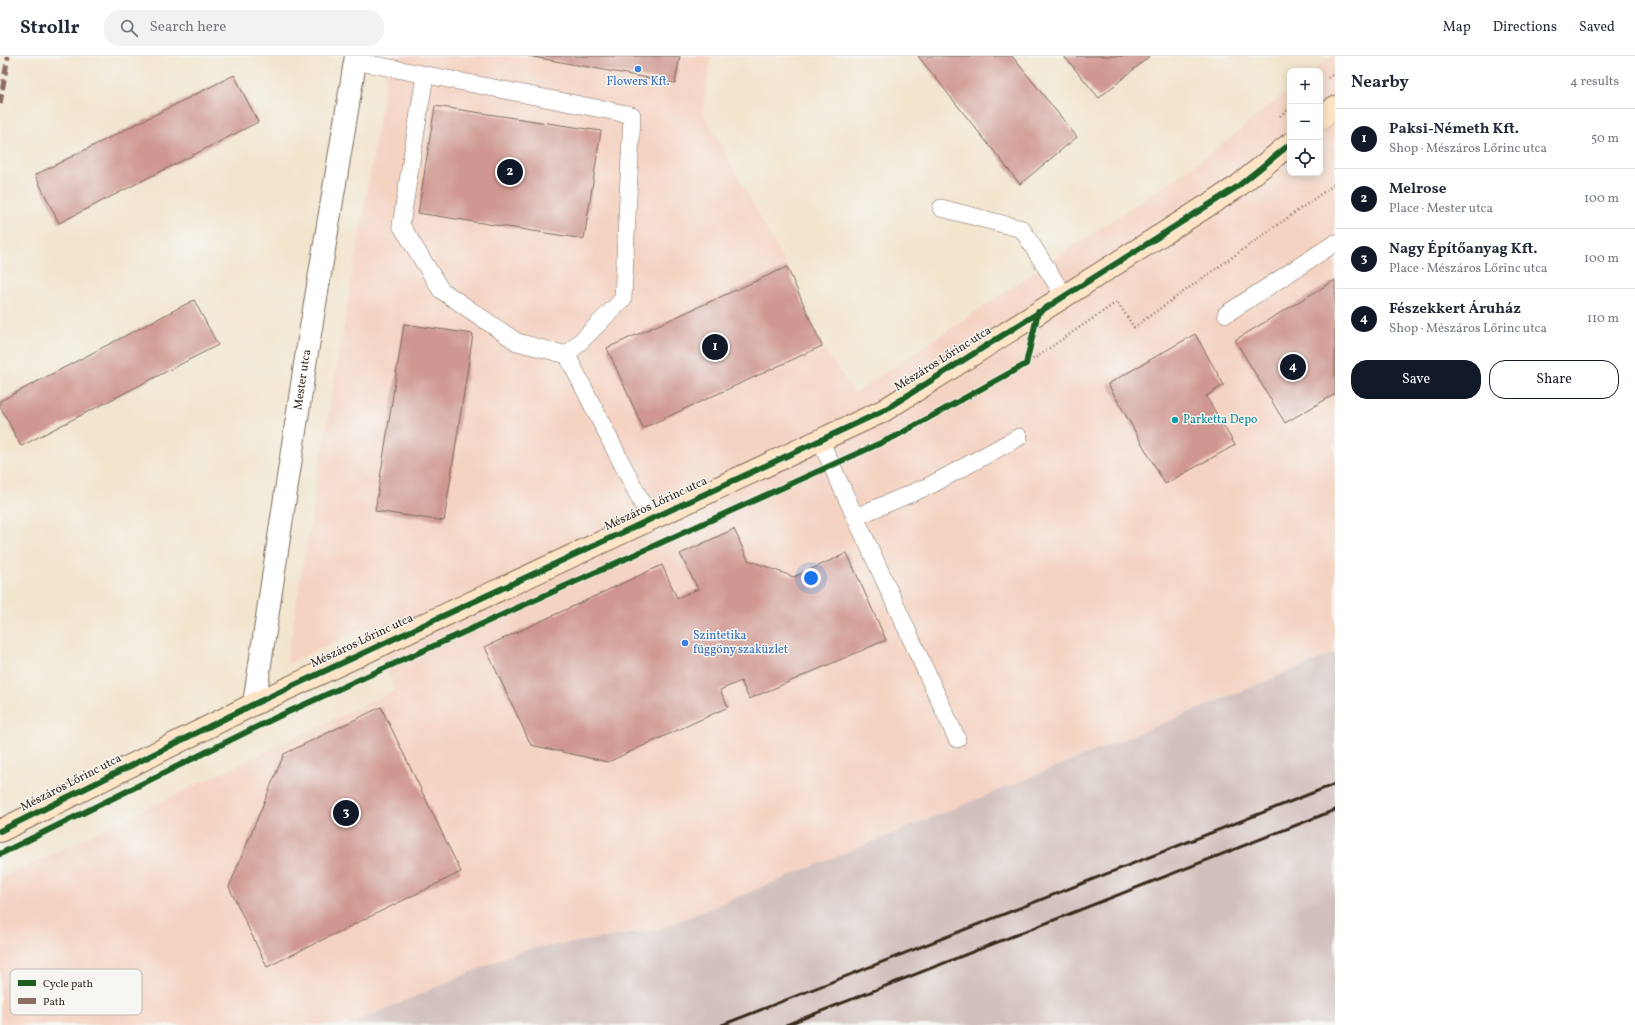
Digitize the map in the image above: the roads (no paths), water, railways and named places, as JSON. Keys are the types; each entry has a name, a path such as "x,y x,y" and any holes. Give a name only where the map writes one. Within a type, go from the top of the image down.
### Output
{"street":[{"name":"Mester utca","path":"254,704 306,358 356,58"},
{"path":"1323,117 1335,107"},
{"name":"Mészáros Lőrinc utca","path":"0,831 254,704 882,411 1237,187 1287,146"}],"lane":[{"path":"356,58 425,75 632,115 623,299 567,355"},
{"path":"425,75 401,225 441,290 517,342 567,355 650,519"},
{"path":"941,208 1022,229 1064,296"},
{"path":"1226,314 1335,243"},
{"path":"855,517 931,485 1020,437"},
{"path":"820,440 957,739"}],"railway":[{"path":"722,1025 1335,784"},
{"path":"786,1025 1335,810"}],"place":[{"name":"Flowers Kft.","path":"638,69"},
{"name":"Melrose","path":"510,172"},
{"name":"Paksi-Németh Kft.","path":"715,347"},
{"name":"Fészekkert Áruház","path":"1293,367"},
{"name":"Parketta Depo","path":"1175,420"},
{"name":"Szintetika függöny szaküzlet","path":"685,643"},
{"name":"Nagy Építőanyag Kft.","path":"346,813"}]}
